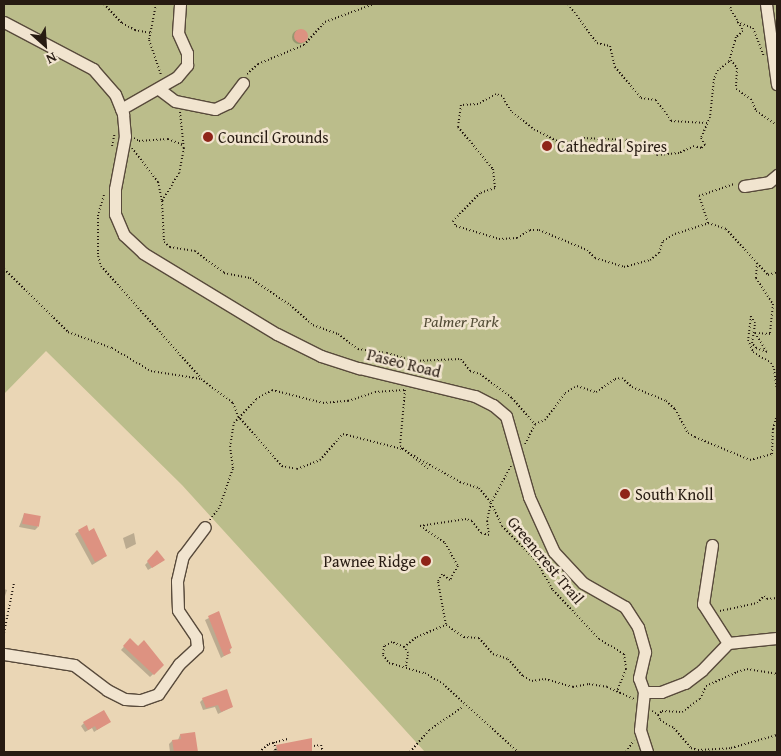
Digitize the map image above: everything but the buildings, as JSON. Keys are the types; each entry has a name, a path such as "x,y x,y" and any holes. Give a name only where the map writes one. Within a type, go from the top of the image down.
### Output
{"street":[{"path":"122,109 162,87 182,71 188,60 178,33 180,4"},
{"path":"766,4 777,84"},
{"name":"Paseo Road","path":"4,22 93,69 109,85 122,109 124,140 115,190 115,214 124,235 143,253 277,334 321,356 405,385 476,396 493,405 506,416 529,497 554,552 588,587 625,607 638,627 645,652 639,678 643,696 640,730 647,752"},
{"path":"162,87 179,102 215,109 228,103 243,83"},
{"path":"744,186 769,182 777,175"},
{"path":"4,654 74,665 107,690 126,699 141,700 158,694 180,664 197,647 196,637 178,610 178,575 186,551 205,527"},
{"path":"712,545 702,596 710,618 728,643"},
{"path":"643,696 661,692 685,683 702,670 728,643 777,638"}],"path":[{"path":"104,4 122,23 136,30 151,33"},
{"path":"156,4 150,50 162,87"},
{"path":"243,83 246,74 258,64 311,41 325,22 374,4"},
{"path":"568,4 597,43 610,46 615,67 641,98 656,100 671,121 707,123"},
{"path":"730,4 743,31 734,42 735,49 731,60 718,70 714,79 702,141 705,145 701,148 694,146 679,153 657,155 630,140 582,138 563,144 535,130 511,111 502,96 496,94 478,104 461,105 458,126 493,169 495,188 480,193 453,221 456,226 499,239 516,238 530,230 539,230 587,250 595,258 624,266 644,263 659,253 667,239 708,223 733,234 768,275 777,272"},
{"path":"738,22 753,28 760,51 767,59"},
{"path":"731,60 736,68 736,90 751,99 756,111 777,125"},
{"path":"162,201 182,165 184,146 179,102"},
{"path":"124,140 168,139 184,146"},
{"path":"124,140 146,163 158,182 162,201 164,242 170,247 195,251 224,273 250,278 290,305 313,325 338,334 358,349 387,353 413,361 461,359 470,371 480,374 512,398 535,424"},
{"path":"708,223 699,196 733,184 744,186"},
{"name":"Greencrest Trail","path":"105,192 98,215 98,256 101,266 201,378 233,403 238,416 282,466 291,469 320,460 343,434 402,449 460,482 479,488 491,503 498,521 536,561 553,590 599,639 624,654 626,669 618,689 622,694"},
{"path":"757,263 756,278 773,304 770,334 755,333 767,352 756,348 752,343 754,323 751,316 748,340 753,352 771,363 774,369 777,390"},
{"path":"4,270 68,332 112,348 151,371 201,378"},
{"path":"548,416 571,388 577,386 596,392 610,381 622,378 632,386 666,401 675,409 688,433 695,437 750,460 777,454"},
{"path":"205,527 220,506 233,468 230,434 238,416 256,398 272,390 323,402 348,401 405,385 399,441 402,449 428,468"},
{"path":"772,454 773,429 777,415"},
{"path":"491,503 487,521 489,535 481,533 472,521 466,519 420,526 446,543 458,566 450,580 442,574 438,582 446,625 464,637 479,638 493,654 508,659 523,676 532,681 545,679 573,687 589,684 607,687 622,694 643,696 660,720 674,728 692,748 698,750 731,748 777,735"},
{"path":"4,632 14,583"},
{"path":"710,618 720,611 757,603 764,596 767,600 777,598"},
{"path":"404,647 417,637 446,625"},
{"path":"406,666 408,653 404,647 388,643 382,650 383,656 389,664 406,666 431,676 518,752"},
{"path":"658,715 662,711 682,712 700,699 706,686 737,672 747,669 777,674"},
{"path":"410,752 429,730 464,706"},
{"path":"259,752 274,742 288,739"},
{"path":"274,742 276,752"},
{"path":"314,746 321,745 323,752"}],"green space":[{"name":"Palmer Park","path":"4,4 777,4 777,752 425,752 182,485 46,351 4,394"}],"place":[{"name":"Council Grounds","path":"208,137"},
{"name":"Cathedral Spires","path":"547,146"},
{"name":"South Knoll","path":"625,494"},
{"name":"Pawnee Ridge","path":"426,561"}]}
